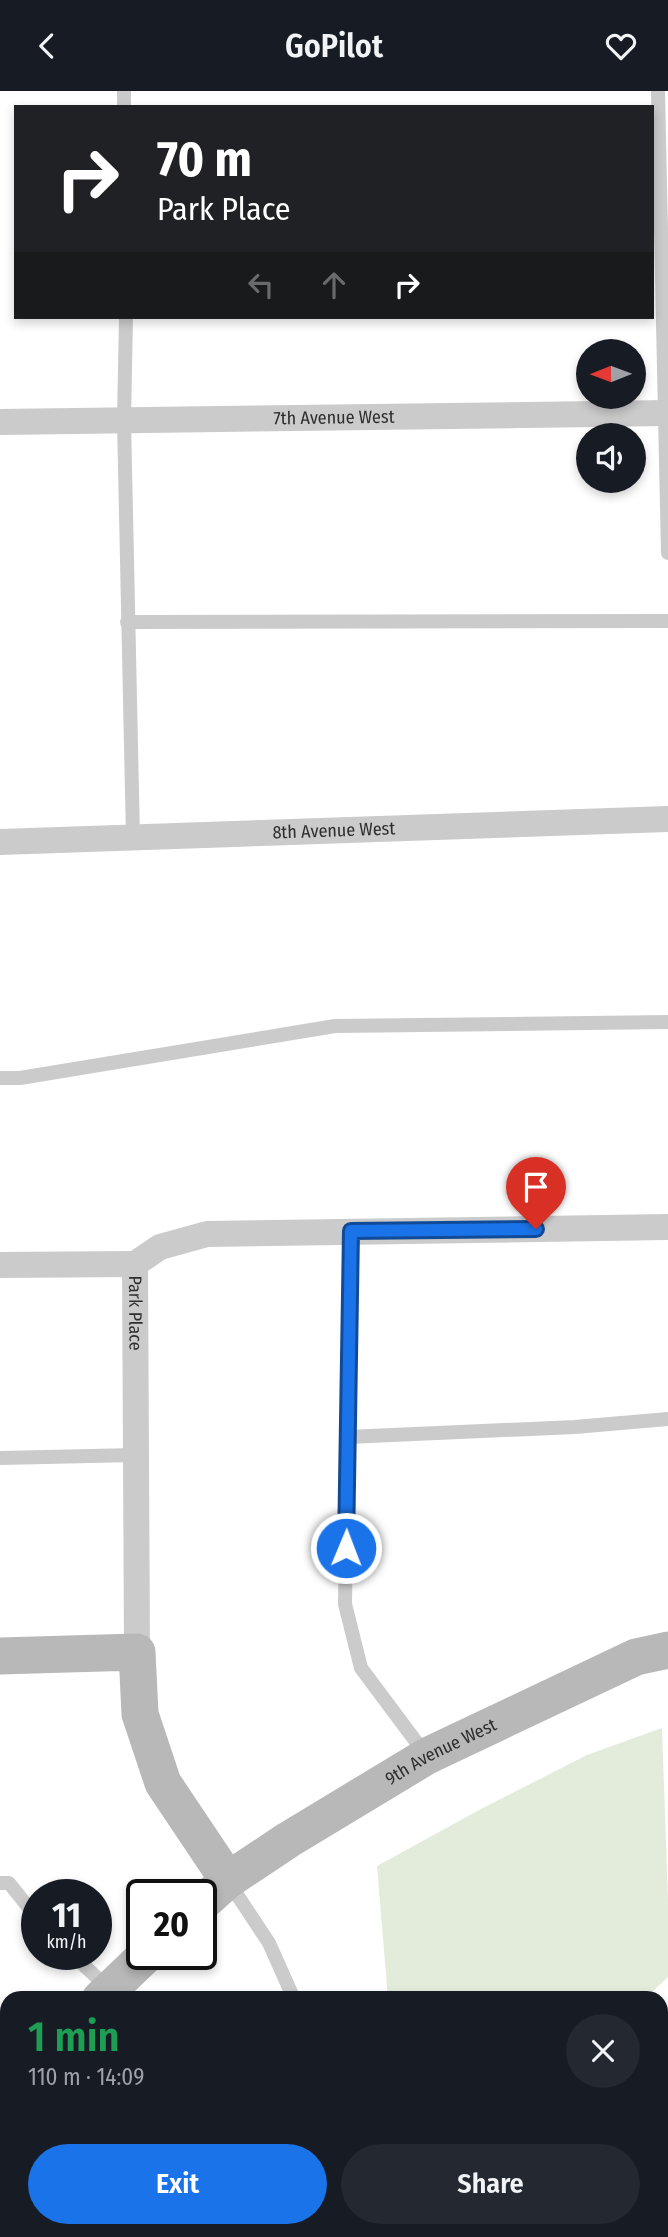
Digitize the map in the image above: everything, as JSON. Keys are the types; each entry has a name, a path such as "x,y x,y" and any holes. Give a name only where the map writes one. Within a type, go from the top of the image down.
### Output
{"street":[{"name":"7th Avenue West","path":"0,422 666,413"},
{"name":"8th Avenue West","path":"0,842 668,820"},
{"name":"Park Place","path":"228,1880 163,1783 140,1714 137,1652 135,1264 160,1247 207,1234 668,1227"},
{"path":"0,1265 135,1264"},
{"name":"9th Avenue West","path":"217,1890 358,1796 427,1756 636,1657 668,1650"},
{"path":"0,1656 137,1652"},
{"path":"108,1991 130,1970"}],"lane":[{"path":"658,91 657,213 666,413 668,553"},
{"path":"126,319 124,421 133,838"},
{"path":"127,622 668,621"},
{"path":"0,1078 20,1078 335,1026 668,1022"},
{"path":"351,1231 345,1604 361,1668 427,1756"},
{"path":"348,1437 575,1427 668,1419"},
{"path":"0,1458 136,1455"},
{"path":"228,1880 269,1943 290,1991"},
{"path":"0,1883 9,1883 21,1898"},
{"path":"85,1970 103,1991"}],"green space":[{"path":"662,1728 668,1977 653,1991 387,1991 377,1866 587,1755"}],"route":[{"path":"346,1548 351,1231 536,1229"}]}
